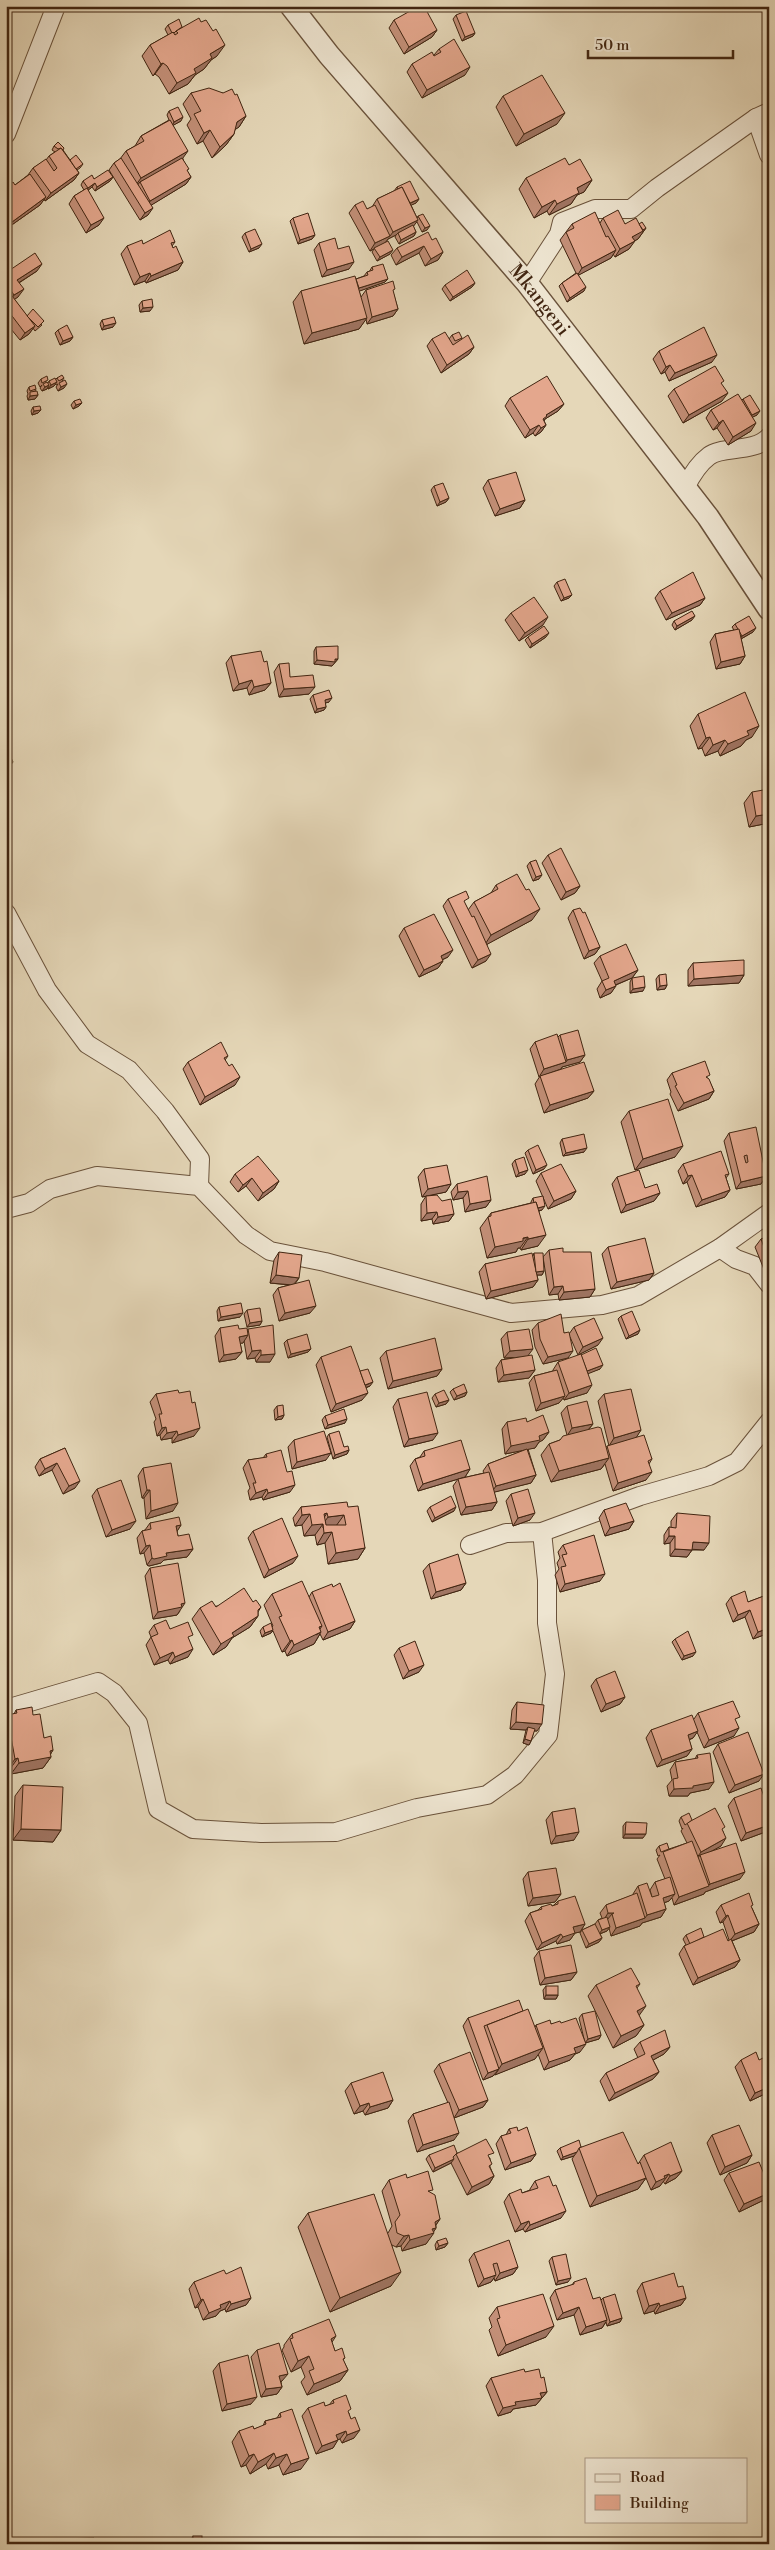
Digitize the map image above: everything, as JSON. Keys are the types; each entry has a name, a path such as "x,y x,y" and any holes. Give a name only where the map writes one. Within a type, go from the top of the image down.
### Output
{"street":[{"path":"6,134 56,6"},
{"name":"Mkangeni","path":"291,6 329,55 527,283 708,517 769,609"},
{"path":"527,283 559,234 562,222 595,209 631,209 657,188 763,115 769,155"},
{"path":"685,488 694,472 710,454 743,449 769,437"},
{"path":"6,913 47,990 87,1044 129,1070 165,1111 200,1159 199,1186"},
{"path":"6,1209 29,1203 50,1189 97,1176 199,1186 246,1235 270,1251 325,1262 511,1313 602,1305 630,1298 720,1248 769,1213"},
{"path":"720,1248 736,1259 755,1266 769,1284"},
{"path":"470,1545 506,1533 542,1532 640,1496 709,1476 737,1462 769,1422"},
{"path":"6,1709 98,1682 114,1692 138,1723 158,1809 193,1829 261,1833 336,1832 416,1808 487,1795 516,1775 548,1735 555,1674 547,1623 547,1580 542,1532"}],"building":[{"path":"419,6 424,6 437,30 409,47 394,20"},
{"path":"466,11 475,33 465,37 456,15"},
{"path":"199,18 201,22 206,20 213,31 216,29 225,45 210,54 212,58 194,69 196,73 177,83 167,66 163,63 161,64 150,45 173,32 175,35 178,33 176,31"},
{"path":"179,19 182,27 172,33 168,25"},
{"path":"454,39 470,67 427,90 412,64 432,52 434,56 441,52 439,49"},
{"path":"542,75 565,113 524,134 503,96"},
{"path":"209,88 223,93 232,89 235,95 237,94 246,116 237,122 234,134 220,147 210,130 204,133 194,114 201,111 191,93"},
{"path":"178,107 183,117 174,122 169,111"},
{"path":"170,120 188,151 141,178 126,151 144,141 141,136"},
{"path":"58,142 64,148 63,150 54,146"},
{"path":"61,148 79,173 51,193 33,168 46,159 54,171 57,168 49,156"},
{"path":"76,155 83,164 76,169 70,160"},
{"path":"121,158 153,208 145,213 114,163"},
{"path":"182,158 189,169 187,170 191,177 150,201 140,182"},
{"path":"565,158 569,165 580,159 592,180 577,188 579,193 557,204 555,200 542,207 526,178"},
{"path":"108,170 113,177 97,187 95,183 88,188 83,181 92,175 94,179"},
{"path":"30,174 46,197 12,222 6,214 6,187 13,182 15,185"},
{"path":"410,181 419,199 410,203 402,187 398,189 397,187"},
{"path":"402,187 418,220 393,232 377,199"},
{"path":"87,188 104,218 91,225 74,196"},
{"path":"363,201 367,209 375,205 390,236 375,243 355,205"},
{"path":"618,210 625,224 636,218 643,231 632,237 635,241 620,249 603,218"},
{"path":"595,212 606,237 608,236 616,250 582,268 566,232 574,228 572,224"},
{"path":"308,213 315,235 300,240 293,218"},
{"path":"423,214 430,226 425,228 418,216"},
{"path":"642,222 646,228 643,230 639,224"},
{"path":"413,225 416,232 401,240 398,233"},
{"path":"255,229 262,244 251,249 245,233"},
{"path":"170,230 175,242 171,243 173,248 176,246 183,262 151,276 150,273 140,277 127,246 142,240 143,244"},
{"path":"428,232 432,240 436,238 443,252 431,259 424,246 402,257 397,248"},
{"path":"335,238 338,249 349,246 354,262 327,270 319,243"},
{"path":"388,241 393,250 380,257 374,248"},
{"path":"35,253 42,264 17,280 24,289 14,295 6,283 6,279 11,276 7,272"},
{"path":"383,264 388,279 359,288 356,279 368,275 367,272 373,270 372,267"},
{"path":"467,270 475,283 453,297 445,285"},
{"path":"577,273 586,287 570,298 562,283"},
{"path":"355,276 367,318 312,333 301,291"},
{"path":"393,281 395,289 393,290 398,309 372,317 366,290"},
{"path":"6,288 35,326 25,333 6,308"},
{"path":"152,299 153,307 143,308 142,301"},
{"path":"33,309 44,321 38,327 27,316"},
{"path":"114,317 116,323 104,326 102,320"},
{"path":"67,325 73,337 63,341 58,330"},
{"path":"704,327 717,355 675,373 670,365 666,367 659,351"},
{"path":"445,332 453,345 468,335 474,347 447,365 432,339"},
{"path":"459,332 462,338 455,341 452,335"},
{"path":"715,366 724,381 721,383 728,393 689,415 674,389"},
{"path":"62,375 64,378 59,381 57,378"},
{"path":"47,376 48,380 42,383 41,379"},
{"path":"547,376 564,404 546,415 543,419 546,425 541,428 539,425 530,430 510,398"},
{"path":"55,378 57,382 51,385 49,381"},
{"path":"65,380 67,384 61,387 59,383"},
{"path":"47,382 49,385 45,387 43,384"},
{"path":"35,385 36,389 30,391 29,387"},
{"path":"37,391 38,395 30,396 30,392"},
{"path":"738,394 756,423 733,437 723,420 719,423 711,410"},
{"path":"750,395 760,411 752,415 743,399"},
{"path":"80,399 82,403 76,405 74,401"},
{"path":"40,406 41,410 34,411 33,407"},
{"path":"516,472 525,500 500,509 488,480"},
{"path":"443,483 449,498 440,502 434,486"},
{"path":"693,572 705,598 672,613 660,591"},
{"path":"565,579 572,595 564,598 557,582"},
{"path":"534,597 548,617 525,633 511,613"},
{"path":"692,611 695,616 677,626 674,621"},
{"path":"749,616 756,628 742,636 735,624"},
{"path":"544,626 549,633 532,644 528,637"},
{"path":"739,629 745,656 721,662 715,634"},
{"path":"338,646 338,659 335,659 335,662 317,660 316,647"},
{"path":"261,651 264,662 267,661 271,683 254,687 252,680 239,684 231,656"},
{"path":"289,663 290,677 313,675 315,687 284,689 279,664"},
{"path":"329,690 332,698 325,700 326,707 317,709 313,695"},
{"path":"745,692 759,726 747,731 749,735 728,744 725,740 713,745 710,737 706,738 698,714"},
{"path":"6,751 8,751 13,762 6,765"},
{"path":"769,789 769,814 756,816 752,792"},
{"path":"561,848 580,886 566,892 548,855"},
{"path":"536,860 542,875 536,877 530,862"},
{"path":"517,874 526,890 529,889 540,909 491,935 474,902 498,889 496,885"},
{"path":"466,891 469,898 464,901 472,917 474,916 491,954 478,960 448,899"},
{"path":"580,908 583,913 585,912 600,947 589,951 573,910"},
{"path":"434,914 453,950 441,956 443,961 424,970 404,928"},
{"path":"626,944 638,970 614,981 616,986 606,990 602,981 609,978 600,956"},
{"path":"744,960 744,975 694,979 693,963"},
{"path":"666,974 667,985 660,986 659,975"},
{"path":"644,976 645,987 633,989 632,978"},
{"path":"578,1030 585,1055 567,1060 560,1035"},
{"path":"557,1034 566,1062 544,1069 535,1042"},
{"path":"221,1042 228,1056 224,1058 229,1066 232,1064 240,1077 205,1097 188,1062"},
{"path":"705,1061 710,1075 706,1077 709,1079 714,1091 684,1103 675,1086 677,1085 672,1073"},
{"path":"584,1062 594,1091 550,1105 540,1076"},
{"path":"668,1099 683,1146 643,1159 629,1111"},
{"path":"756,1127 766,1176 741,1182 729,1133","holes":["747,1155 748,1162 746,1163 744,1156"]},
{"path":"584,1134 587,1148 566,1153 562,1139"},
{"path":"538,1145 547,1165 536,1170 528,1150"},
{"path":"721,1151 729,1174 725,1175 730,1190 702,1200 692,1175 688,1176 683,1164"},
{"path":"258,1156 279,1181 263,1193 252,1178 243,1185 235,1174"},
{"path":"524,1157 528,1170 519,1173 515,1160"},
{"path":"561,1164 576,1191 554,1201 541,1173"},
{"path":"447,1165 451,1184 428,1189 424,1169"},
{"path":"639,1170 645,1188 657,1184 660,1193 626,1205 617,1177"},
{"path":"487,1176 491,1200 470,1204 468,1191 458,1192 457,1184"},
{"path":"437,1195 442,1201 451,1199 454,1214 438,1217 437,1212 427,1213 426,1196"},
{"path":"543,1196 545,1206 538,1208 533,1198"},
{"path":"536,1202 546,1235 528,1239 528,1237 523,1238 523,1241 495,1247 488,1217 491,1216 491,1213"},
{"path":"769,1236 769,1261 761,1239"},
{"path":"645,1238 654,1273 617,1282 608,1247"},
{"path":"563,1248 563,1252 591,1252 595,1289 564,1292 563,1286 554,1287 549,1250"},
{"path":"279,1252 302,1255 299,1278 276,1275"},
{"path":"532,1253 538,1280 491,1291 485,1264"},
{"path":"534,1253 543,1253 544,1271 536,1272"},
{"path":"309,1280 316,1306 285,1313 278,1288"},
{"path":"241,1303 243,1313 221,1317 219,1307"},
{"path":"260,1308 262,1321 250,1323 247,1310"},
{"path":"632,1311 640,1330 629,1336 621,1316"},
{"path":"561,1314 564,1333 569,1332 573,1351 548,1357 540,1339 538,1323"},
{"path":"594,1318 603,1338 583,1347 574,1327"},
{"path":"238,1325 239,1329 247,1328 248,1335 239,1337 242,1352 224,1355 220,1328"},
{"path":"273,1325 275,1354 261,1355 261,1350 252,1351 248,1329"},
{"path":"529,1329 533,1349 510,1351 507,1332"},
{"path":"307,1334 311,1349 291,1354 287,1340"},
{"path":"435,1338 442,1369 393,1381 386,1351"},
{"path":"351,1346 368,1393 336,1404 321,1357"},
{"path":"596,1348 603,1365 587,1371 581,1355"},
{"path":"581,1354 592,1385 569,1393 558,1362"},
{"path":"532,1355 535,1370 504,1375 501,1360"},
{"path":"368,1369 373,1382 365,1385 360,1371"},
{"path":"557,1370 565,1396 541,1403 534,1376"},
{"path":"464,1384 467,1392 457,1396 453,1389"},
{"path":"631,1389 641,1430 614,1438 604,1394"},
{"path":"178,1390 179,1393 190,1391 192,1403 195,1402 200,1428 178,1435 177,1431 167,1433 166,1427 162,1428 159,1414 162,1414 156,1394"},
{"path":"444,1390 449,1400 439,1403 435,1394"},
{"path":"427,1392 438,1433 409,1439 398,1399"},
{"path":"587,1401 593,1424 572,1428 567,1406"},
{"path":"283,1405 284,1415 278,1417 277,1406"},
{"path":"344,1409 347,1419 328,1425 325,1416"},
{"path":"543,1415 549,1432 539,1436 540,1440 511,1446 507,1422 526,1418 527,1422"},
{"path":"598,1427 601,1428 609,1458 559,1471 549,1444 560,1440 563,1436"},
{"path":"324,1431 331,1453 297,1462 294,1440"},
{"path":"339,1431 344,1447 348,1446 349,1450 335,1455 329,1434"},
{"path":"644,1435 652,1459 648,1461 652,1472 618,1483 607,1446"},
{"path":"461,1440 470,1469 423,1484 415,1459 425,1456 424,1451"},
{"path":"65,1448 80,1481 69,1486 57,1463 45,1469 40,1459"},
{"path":"527,1449 536,1475 496,1486 488,1464"},
{"path":"281,1450 287,1472 292,1471 295,1485 268,1493 267,1489 256,1493 253,1483 256,1483 248,1460 267,1457 266,1454"},
{"path":"171,1463 178,1503 151,1511 150,1490 147,1490 143,1468"},
{"path":"489,1472 497,1502 466,1507 458,1479"},
{"path":"121,1480 136,1521 112,1530 97,1489"},
{"path":"528,1489 535,1513 518,1518 511,1494"},
{"path":"451,1496 456,1507 435,1518 430,1507"},
{"path":"347,1502 348,1507 358,1506 365,1548 336,1553 332,1532 324,1533 323,1524 312,1525 310,1514 302,1515 301,1507","holes":["327,1513 328,1517 344,1515 346,1525 326,1525 324,1514"]},
{"path":"626,1503 634,1521 610,1528 604,1510"},
{"path":"677,1513 710,1516 709,1543 693,1542 692,1550 675,1549 675,1536 669,1536 669,1527 676,1528"},
{"path":"179,1517 181,1525 176,1526 178,1536 189,1534 193,1549 166,1553 167,1556 152,1558 150,1545 146,1546 142,1531 151,1529 150,1523"},
{"path":"282,1518 298,1556 269,1570 253,1531"},
{"path":"594,1535 605,1574 565,1584 561,1567 566,1566 562,1555 567,1554 563,1545"},
{"path":"458,1554 466,1583 436,1592 429,1564"},
{"path":"178,1563 185,1603 181,1604 182,1607 158,1612 150,1568"},
{"path":"302,1581 322,1626 319,1627 321,1632 294,1645 292,1640 290,1641 279,1617 282,1616 272,1594"},
{"path":"340,1583 355,1621 328,1632 312,1592 332,1584 333,1587"},
{"path":"244,1588 253,1602 256,1600 261,1607 258,1610 258,1616 232,1633 234,1636 221,1644 200,1608 212,1601 216,1607"},
{"path":"745,1591 748,1602 769,1594 769,1628 758,1632 750,1610 738,1615 731,1597"},
{"path":"166,1620 170,1629 188,1622 193,1635 188,1637 193,1649 175,1657 173,1652 160,1658 151,1637 158,1634 154,1625"},
{"path":"271,1623 273,1630 265,1633 263,1627"},
{"path":"688,1631 696,1652 684,1656 675,1639"},
{"path":"415,1641 424,1665 409,1671 399,1648"},
{"path":"615,1671 625,1697 606,1704 596,1679"},
{"path":"733,1701 740,1717 735,1719 739,1728 709,1740 698,1713"},
{"path":"517,1702 544,1705 542,1724 516,1722"},
{"path":"32,1707 33,1715 40,1714 44,1738 51,1736 53,1750 50,1751 51,1757 19,1763 18,1758 15,1759 7,1715 17,1713 16,1710"},
{"path":"692,1715 698,1731 688,1735 692,1749 662,1760 651,1730"},
{"path":"528,1727 535,1729 531,1741 525,1739"},
{"path":"748,1732 764,1774 735,1785 718,1744"},
{"path":"710,1753 714,1782 693,1786 693,1788 674,1789 673,1779 678,1778 675,1762 698,1758 697,1755"},
{"path":"23,1785 63,1787 61,1830 21,1829"},
{"path":"761,1788 769,1811 769,1825 746,1833 734,1798"},
{"path":"575,1808 579,1832 556,1836 552,1812"},
{"path":"715,1808 725,1827 722,1829 726,1838 701,1852 687,1823"},
{"path":"689,1813 692,1820 685,1825 681,1817"},
{"path":"626,1822 647,1823 646,1834 625,1834"},
{"path":"692,1841 709,1886 679,1897 663,1852"},
{"path":"667,1843 669,1849 661,1852 659,1846"},
{"path":"736,1843 745,1872 710,1884 700,1855"},
{"path":"556,1868 561,1894 533,1898 528,1872"},
{"path":"670,1877 675,1894 663,1898 666,1909 647,1915 638,1886 647,1883 652,1897 659,1895 655,1882"},
{"path":"637,1893 645,1918 616,1928 612,1914 614,1913 608,1913 606,1905"},
{"path":"749,1893 753,1905 751,1906 759,1924 735,1934 728,1915 726,1916 721,1905"},
{"path":"575,1896 585,1924 573,1927 575,1933 563,1937 561,1934 542,1943 530,1913 542,1909 541,1907 551,1904 552,1906 558,1904 558,1901"},
{"path":"607,1917 610,1927 602,1930 598,1920"},
{"path":"595,1924 602,1938 589,1944 582,1930"},
{"path":"701,1928 704,1937 690,1944 686,1935"},
{"path":"723,1929 728,1941 731,1939 740,1960 698,1978 684,1946"},
{"path":"571,1945 577,1972 545,1978 539,1951"},
{"path":"631,1968 640,1984 636,1986 646,2006 637,2011 644,2025 621,2036 596,1985"},
{"path":"546,1986 558,1986 558,1995 546,1995"},
{"path":"519,2000 523,2011 484,2026 499,2069 488,2073 468,2018"},
{"path":"528,2009 543,2048 502,2064 487,2025"},
{"path":"595,2011 601,2035 588,2039 582,2014"},
{"path":"576,2018 586,2044 574,2048 576,2053 549,2062 536,2025 550,2020 551,2024"},
{"path":"665,2030 670,2047 651,2056 659,2072 615,2093 606,2073 645,2054 640,2042"},
{"path":"470,2052 488,2100 459,2110 439,2064"},
{"path":"756,2052 759,2060 769,2055 769,2087 755,2093 741,2060"},
{"path":"383,2072 393,2100 370,2107 369,2103 360,2106 351,2083"},
{"path":"449,2102 459,2133 423,2145 413,2114"},
{"path":"739,2125 752,2155 725,2167 712,2135"},
{"path":"517,2127 518,2131 527,2127 536,2154 511,2163 501,2136 511,2133 509,2129"},
{"path":"623,2132 638,2164 640,2162 646,2178 597,2196 579,2148"},
{"path":"486,2139 494,2153 488,2155 492,2164 489,2166 494,2176 472,2187 456,2154"},
{"path":"579,2140 581,2147 577,2152 563,2157 560,2148"},
{"path":"671,2142 682,2171 670,2176 669,2174 664,2176 665,2178 656,2182 644,2155"},
{"path":"454,2145 457,2153 453,2157 454,2159 435,2168 429,2155"},
{"path":"759,2162 769,2186 769,2193 744,2204 729,2173"},
{"path":"428,2171 433,2190 428,2191 435,2195 440,2219 435,2222 436,2228 432,2229 434,2233 410,2240 409,2235 404,2236 397,2233 395,2222 400,2215 389,2180 406,2174 407,2178"},
{"path":"549,2176 553,2186 556,2185 566,2211 530,2225 529,2221 521,2224 509,2194 521,2189 522,2193 538,2188 535,2181"},
{"path":"374,2194 401,2272 340,2298 308,2213"},
{"path":"446,2238 448,2243 439,2246 437,2241"},
{"path":"509,2240 518,2267 500,2273 497,2263 493,2264 496,2275 484,2279 474,2253"},
{"path":"566,2254 571,2278 558,2281 552,2257"},
{"path":"241,2267 251,2298 231,2304 230,2301 220,2305 221,2308 209,2313 203,2299 201,2300 194,2282 224,2270 226,2274"},
{"path":"674,2273 678,2287 683,2286 686,2298 660,2306 659,2303 649,2306 642,2283"},
{"path":"586,2278 593,2299 600,2297 607,2320 586,2327 579,2307 563,2313 555,2290"},
{"path":"543,2294 554,2326 506,2345 497,2319 500,2318 497,2307"},
{"path":"615,2294 622,2318 610,2322 603,2298"},
{"path":"329,2319 336,2336 331,2339 335,2351 342,2348 345,2358 343,2359 348,2370 314,2384 309,2371 314,2369 309,2356 298,2361 290,2339 293,2338 292,2334"},
{"path":"279,2343 288,2374 279,2376 282,2387 266,2389 257,2350"},
{"path":"248,2355 257,2397 227,2404 219,2363"},
{"path":"524,2369 525,2372 539,2369 541,2378 544,2377 547,2392 540,2393 542,2398 515,2402 516,2405 503,2408 491,2378"},
{"path":"346,2395 351,2409 348,2411 351,2419 355,2417 360,2430 347,2435 346,2431 336,2435 338,2440 322,2446 308,2408 324,2402 325,2406 334,2403 333,2400"},
{"path":"292,2409 309,2458 291,2464 287,2454 276,2458 274,2453 258,2462 254,2454 249,2456 239,2431 253,2426 254,2429 266,2424 265,2421 281,2417 280,2413"},
{"path":"193,2536 202,2536 202,2541 193,2541"},
{"path":"94,2538 94,2544 60,2544 60,2539"},
{"path":"143,2542 143,2544 110,2544"},
{"path":"176,2542 188,2543 188,2544 176,2544"},
{"path":"194,2542 206,2543 206,2544 194,2544"}]}
